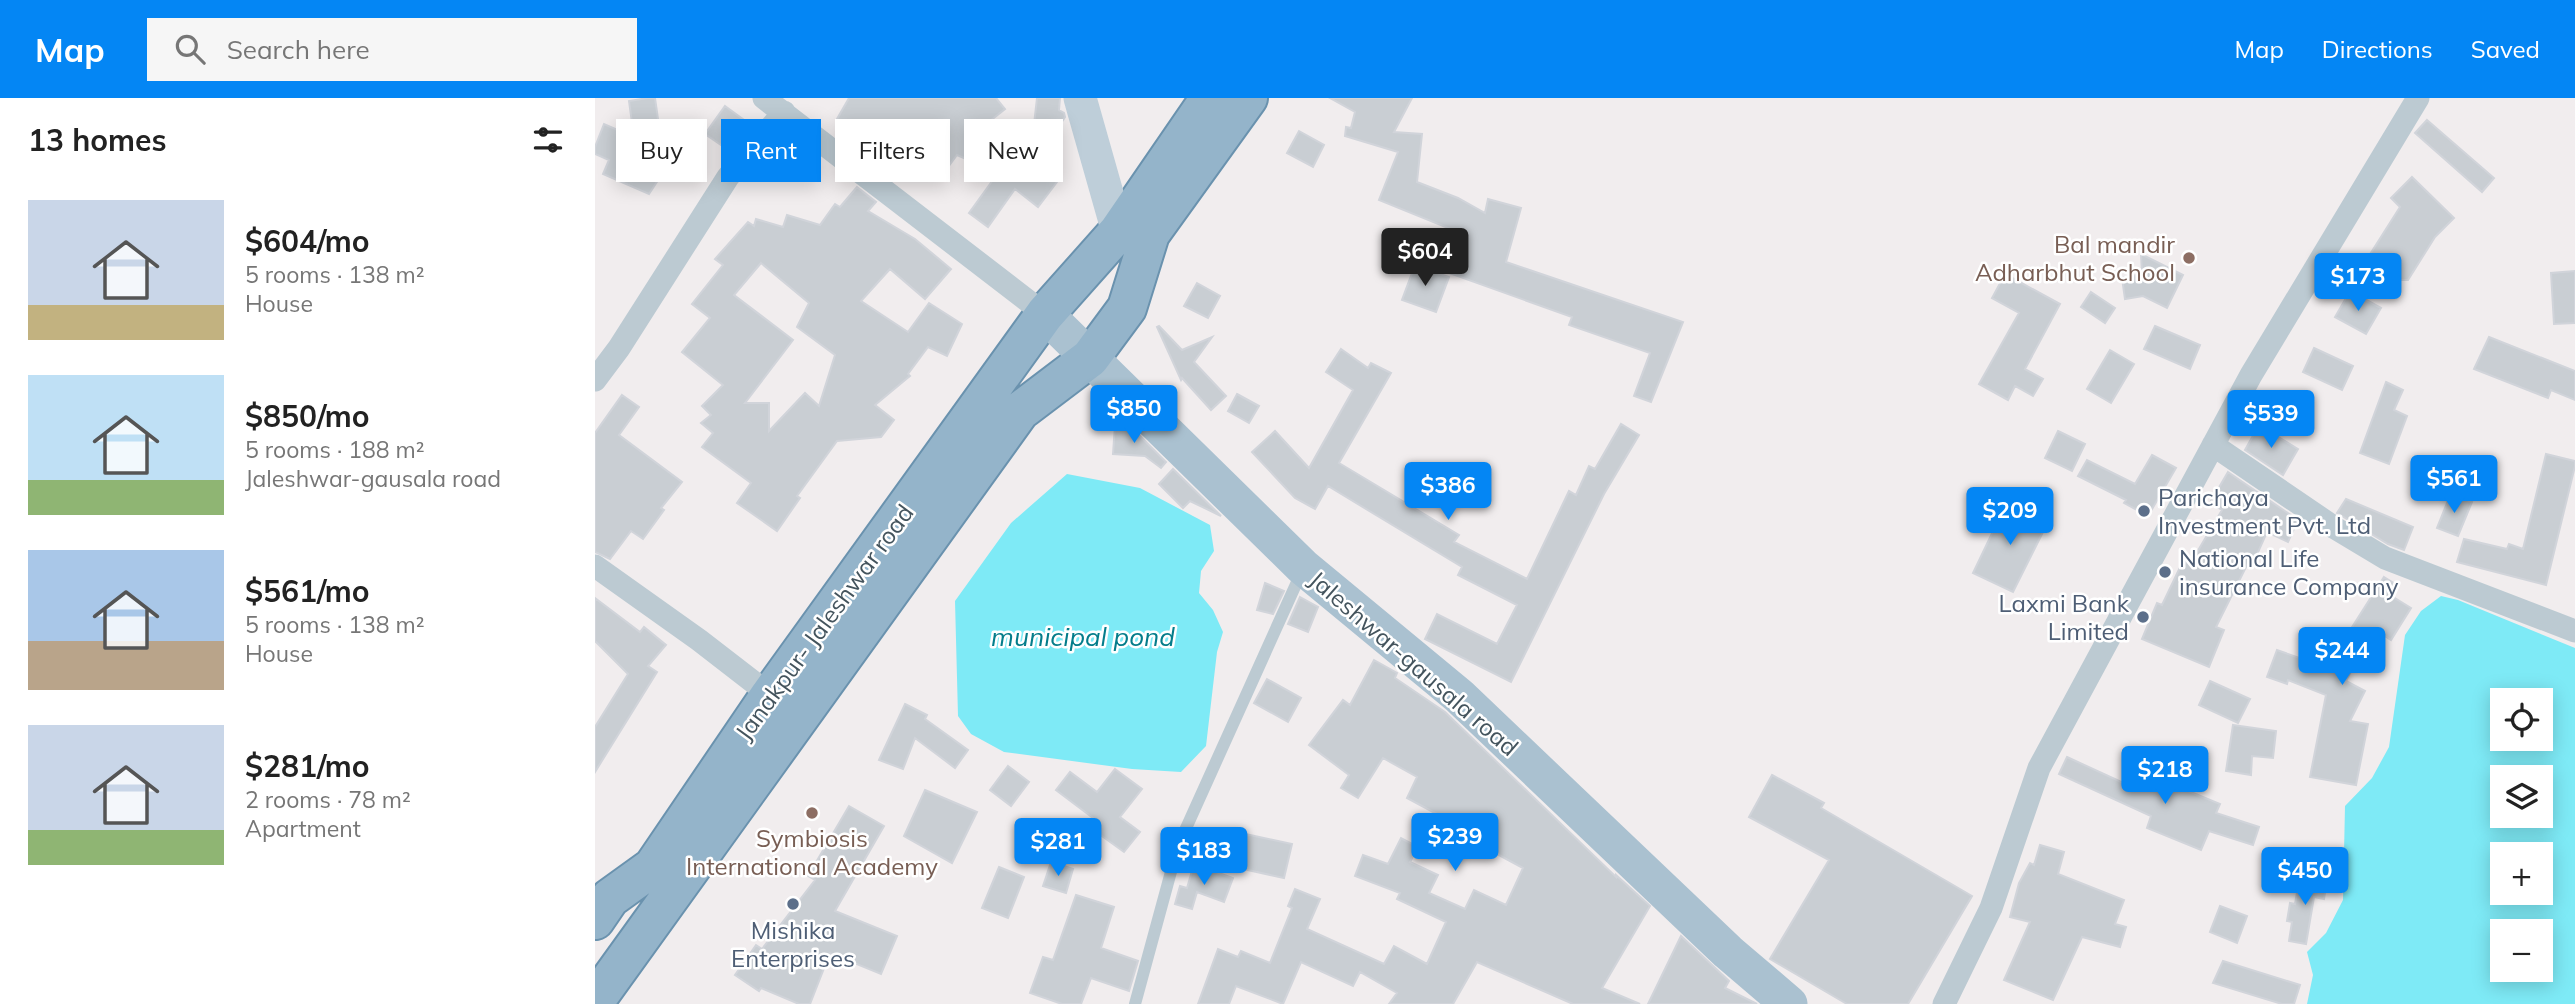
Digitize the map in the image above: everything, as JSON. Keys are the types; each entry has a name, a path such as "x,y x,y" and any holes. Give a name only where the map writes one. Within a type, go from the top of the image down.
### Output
{"highway":[{"name":"Janakpur- Jaleshwar road","path":"600,902 653,867 770,695 1045,314 1118,232 1210,98"},
{"path":"595,1001 1020,411 1090,358 1127,308 1150,234 1248,98"}],"main road":[{"path":"1080,98 1118,232"},
{"name":"Jaleshwar-gausala road","path":"1045,314 1303,567 1458,696 1728,952 1789,1004"}],"street":[{"path":"764,98 1045,314"},
{"path":"1944,1004 1991,908 2039,768 2251,375 2418,98"},
{"path":"595,380 619,348 728,177 784,112"},
{"path":"2213,444 2335,528 2385,558 2575,631"},
{"path":"595,566 699,640 770,695"}],"lane":[{"path":"1135,1004 1178,846 1303,567"}],"water":[{"name":"municipal pond","path":"1067,474 1140,488 1210,525 1214,551 1201,571 1199,593 1213,610 1223,632 1217,652 1206,746 1181,772 1132,769 1004,752 971,734 958,716 955,601 1011,523"},
{"path":"2441,596 2458,600 2575,648 2575,1004 2307,1004 2313,975 2307,952 2326,933 2343,900 2345,806 2372,778 2389,747 2405,635 2421,611"}],"building":[{"path":"655,98 658,119 632,119 629,101"},
{"path":"849,98 996,98 1005,109 992,119 964,119 964,158 957,155 950,164 950,119 837,119"},
{"path":"1037,98 1060,98 1059,110 1065,117 1063,120 1035,119"},
{"path":"1330,98 1412,98 1394,132 1422,134 1417,182 1458,198 1485,213 1488,199 1521,208 1506,262 1683,322 1651,402 1634,396 1650,353 1569,325 1572,317 1449,273 1463,234 1379,200 1398,152 1345,136 1346,127 1351,128 1355,112"},
{"path":"725,106 743,119 721,119 721,145 707,135 707,131"},
{"path":"2427,120 2494,178 2482,192 2415,133"},
{"path":"604,124 616,129 616,180 603,174 609,160 595,154"},
{"path":"1299,131 1324,145 1313,167 1287,153"},
{"path":"2412,177 2454,218 2435,237 2408,280 2401,280 2367,259 2400,207 2391,198"},
{"path":"621,182 657,182 649,194"},
{"path":"991,182 1057,182 1038,207 1015,189 988,227 969,213"},
{"path":"857,187 876,202 868,211 915,239 951,269 925,299 890,269 861,301 908,332 929,303 962,324 947,356 928,347 908,374 910,376 875,405 894,420 881,437 837,441 797,496 800,498 777,531 737,503 751,483 702,447 713,433 701,423 711,415 702,406 723,385 682,352 710,318 692,304 723,265 715,259 748,222 754,226 756,219 783,227 787,215 820,225 835,204 840,207","holes":["761,263 809,303 797,327 835,355 819,406 805,393 769,431 769,403 745,403 793,340 734,295"]},
{"path":"2141,254 2183,275 2167,308 2143,296 2125,299 2122,278 2142,274"},
{"path":"1415,265 1449,277 1436,312 1402,300"},
{"path":"2575,271 2575,323 2554,324 2551,273"},
{"path":"2005,274 2060,304 2025,369 2043,379 2033,396 2015,386 2008,400 1979,384 2019,313 1992,298"},
{"path":"1197,283 1220,296 1208,318 1184,306"},
{"path":"2350,291 2381,308 2366,334 2335,317"},
{"path":"2091,292 2115,308 2105,323 2081,307"},
{"path":"2155,326 2200,345 2190,369 2144,349"},
{"path":"1157,327 1182,350 1212,337 1194,362 1226,396 1211,410 1182,378 1181,380"},
{"path":"2489,337 2575,371 2575,400 2551,390 2548,398 2474,369"},
{"path":"2314,348 2353,366 2342,390 2303,372"},
{"path":"1341,349 1368,368 1371,363 1391,373 1339,463 1459,535 1454,542 1527,579 1569,491 1576,495 1589,466 1595,469 1621,424 1639,435 1604,494 1511,682 1425,639 1437,614 1497,644 1517,605 1458,575 1462,567 1328,486 1315,509 1295,498 1252,452 1275,431 1309,468 1353,390 1326,372"},
{"path":"2110,350 2134,364 2111,403 2087,389"},
{"path":"2386,382 2403,390 2394,410 2407,416 2389,464 2360,453"},
{"path":"1237,394 1259,406 1249,423 1228,411"},
{"path":"622,395 639,407 619,435 682,482 661,508 664,510 643,539 631,531 610,559 595,552 595,433"},
{"path":"1115,425 1130,426 1166,462 1161,468 1145,456 1113,454"},
{"path":"2259,425 2298,449 2283,475 2245,450"},
{"path":"2058,431 2085,444 2072,471 2045,458"},
{"path":"2546,454 2575,461 2575,466 2546,585 2457,562 2464,539 2507,549 2509,544 2523,549"},
{"path":"2152,455 2176,468 2148,516 2124,503 2126,500 2078,476 2087,460 2135,484"},
{"path":"1173,469 1221,516 1190,501 1183,508 1159,484"},
{"path":"2228,472 2298,520 2288,542 2267,532 2255,559 2251,557 2216,627 2224,630 2209,667 2142,639 2157,603 2162,605 2183,561 2190,564 2222,510 2210,503"},
{"path":"2451,493 2472,502 2458,536 2437,528"},
{"path":"2346,499 2413,527 2404,550 2388,544 2337,513"},
{"path":"2007,502 2048,522 2013,592 1973,573"},
{"path":"2384,577 2395,584 2390,595 2411,608 2391,640 2373,628 2346,681 2365,691 2350,721 2368,724 2356,785 2310,777 2326,695 2288,680 2287,684 2267,677 2277,650 2322,666 2334,643 2340,646"},
{"path":"1265,583 1284,591 1273,614 1257,610"},
{"path":"1300,597 1318,607 1308,632 1288,624"},
{"path":"595,598 640,632 644,627 666,645 648,666 657,672 595,772 595,727 628,674 595,641"},
{"path":"1374,660 1397,673 1395,678 1445,712 1616,877 1650,906 1602,988 1640,1004 1573,1004 1477,962 1453,1004 1389,1004 1397,993 1360,972 1353,986 1301,962 1283,1004 1236,986 1229,1004 1198,1004 1218,949 1238,957 1241,951 1270,963 1292,908 1288,906 1295,889 1320,899 1307,929 1384,964 1394,946 1427,964 1446,922 1397,899 1400,893 1355,876 1363,855 1388,864 1401,838 1418,847 1410,862 1438,875 1429,893 1465,909 1474,890 1506,905 1523,868 1458,833 1461,827 1407,798 1417,777 1383,758 1358,798 1341,788 1349,775 1309,745 1343,700 1350,705"},
{"path":"1267,679 1301,698 1288,722 1254,703"},
{"path":"2210,681 2250,699 2238,723 2199,705"},
{"path":"905,704 927,715 925,719 968,750 955,768 915,738 903,769 879,760"},
{"path":"2233,725 2276,731 2273,758 2252,756 2251,775 2226,771"},
{"path":"2067,757 2130,786 2138,770 2220,804 2216,813 2259,827 2253,845 2209,831 2201,850 2147,828 2151,816 2059,774"},
{"path":"1008,766 1029,782 1011,806 990,790"},
{"path":"1115,769 1142,789 1120,817 1140,832 1124,852 1088,826 1093,818 1056,790 1070,772 1097,792"},
{"path":"1772,775 1824,803 1821,808 1972,896 1908,1004 1847,1004 1770,959 1829,860 1749,817"},
{"path":"925,790 977,812 952,863 904,836"},
{"path":"849,806 884,826 835,911 897,936 881,974 830,953 810,1004 799,1004 761,988 759,991 735,975 756,945 762,949 815,880 808,876"},
{"path":"1241,833 1292,844 1284,878 1234,867"},
{"path":"2040,845 2064,852 2058,874 2124,900 2115,924 2126,927 2120,947 2082,937 2053,1000 2004,980 2030,922 2010,917 2019,883 2030,863 2034,865"},
{"path":"1051,862 1073,869 1066,893 1043,886"},
{"path":"1194,864 1233,878 1224,902 1197,892 1192,909 1175,904 1180,886 1187,888"},
{"path":"999,867 1024,877 1008,918 982,908"},
{"path":"2300,875 2327,880 2324,899 2314,897 2306,944 2289,941 2292,922 2287,921 2290,903 2295,904"},
{"path":"1076,895 1114,907 1101,948 1138,961 1129,991 1091,978 1081,1004 1062,1004 1030,993 1043,957 1053,960"},
{"path":"2220,906 2247,916 2237,943 2210,932"},
{"path":"1681,936 1729,981 1725,988 1757,1004 1648,1004"},
{"path":"2223,961 2300,985 2294,1004 2282,1004 2213,983"}],"place":[{"name":"Bal mandir Adharbhut School","path":"2189,258"},
{"name":"Parichaya Investment Pvt. Ltd","path":"2144,511"},
{"name":"National Life insurance Company","path":"2165,572"},
{"name":"Laxmi Bank Limited","path":"2143,617"},
{"name":"Symbiosis International Academy","path":"812,813"},
{"name":"Mishika Enterprises","path":"793,904"}]}
